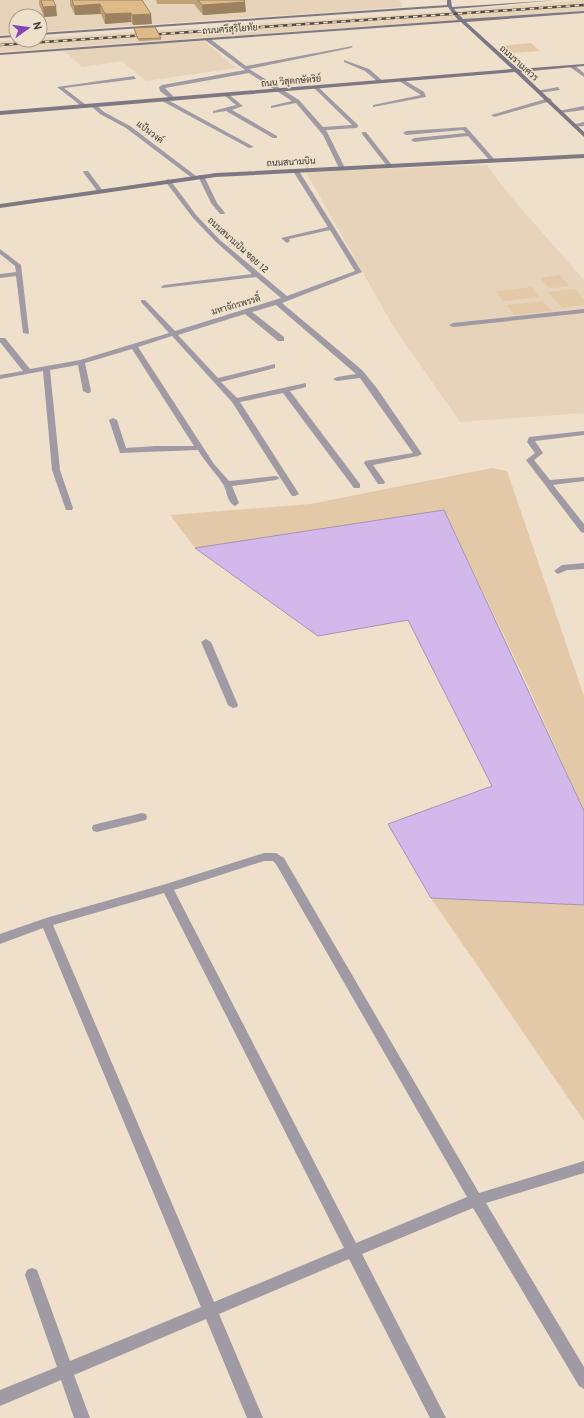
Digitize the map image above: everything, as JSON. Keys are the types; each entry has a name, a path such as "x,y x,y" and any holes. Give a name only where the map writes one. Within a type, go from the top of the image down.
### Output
{"street":[{"path":"449,0 450,7"},
{"path":"48,33 556,0"},
{"name":"ถนนราเมศวร","path":"450,7 461,20 561,111 584,135"},
{"name":"ถนนศรีสุริโยทัย","path":"0,54 584,12"},
{"path":"207,39 245,68 297,101 330,140 342,168"},
{"path":"245,68 351,47"},
{"path":"346,61 367,70 381,82"},
{"name":"ถนน วิสุตกษัตริย์","path":"0,113 584,65"},
{"path":"572,66 584,75"},
{"path":"173,99 162,90 162,87 251,71"},
{"path":"84,106 60,87 134,78"},
{"path":"375,106 424,96 422,93 401,80"},
{"path":"316,87 356,126 322,129"},
{"path":"539,91 558,89"},
{"path":"215,112 240,106 227,95"},
{"path":"164,100 251,147"},
{"path":"494,114 549,100"},
{"path":"274,107 297,101"},
{"name":"แป้นวงค์","path":"93,105 102,113 128,126 197,177"},
{"path":"561,111 584,108"},
{"path":"227,109 275,137"},
{"path":"458,121 493,161"},
{"path":"574,125 584,124"},
{"path":"406,133 464,128"},
{"path":"364,133 389,165"},
{"path":"414,140 470,134"},
{"name":"ถนนสนามบิน","path":"0,206 168,180 197,177 389,165 584,156"},
{"name":"มหาจักรพรรดิ์","path":"0,377 81,362 171,333 277,302 359,272 296,171"},
{"path":"86,172 100,191"},
{"path":"197,177 222,213"},
{"name":"ถนนสนามบิน ซอย 12","path":"168,180 195,217 218,241 256,275 286,299"},
{"path":"287,241 284,238 332,228"},
{"path":"0,251 18,265 18,274 26,312 27,333"},
{"path":"0,276 18,274"},
{"path":"164,287 256,275"},
{"path":"143,301 235,401 295,494"},
{"path":"277,302 362,376 418,454 368,463 382,482"},
{"path":"246,311 281,339"},
{"path":"453,325 584,311"},
{"path":"2,340 28,372"},
{"path":"133,346 200,448 227,484 235,503"},
{"path":"81,362 87,391"},
{"path":"216,381 272,366"},
{"path":"46,368 56,470 69,508"},
{"path":"337,379 362,376"},
{"path":"235,401 303,385"},
{"path":"285,390 356,486"},
{"path":"113,420 123,451 156,448 200,448"},
{"path":"584,433 534,438 531,441 539,453 530,460 584,530"},
{"path":"227,484 276,478"},
{"path":"548,483 584,479"},
{"path":"558,571 564,567 584,566"},
{"path":"206,642 233,705"},
{"path":"97,828 142,817"},
{"path":"0,939 46,922 167,888 264,857 276,857 280,861 476,1200 584,1381"},
{"path":"167,888 438,1418"},
{"path":"46,922 254,1418"},
{"path":"0,1398 476,1200 584,1167"},
{"path":"32,1275 82,1418"}],"shaded area":[{"path":"0,0 399,0 403,7 48,31 48,8 8,8 8,34 0,35"},
{"path":"584,0 584,11 0,52 0,41 8,41 8,48 48,48 48,37 410,14"},
{"path":"204,41 236,68 146,81 122,61 82,67 63,50"},
{"path":"531,43 540,51 509,53 501,46"},
{"path":"487,165 505,190 584,280 584,413 460,422 393,326 306,172"},
{"path":"560,275 569,286 549,288 540,278"},
{"path":"531,287 539,297 503,301 496,291"},
{"path":"575,289 584,299 584,305 562,308 549,292"},
{"path":"543,301 551,311 514,315 507,305"},
{"path":"492,468 507,471 584,696 584,811 529,688 444,510 195,548 170,515 310,504"},
{"path":"444,510 584,811 584,905 431,898 388,824 492,786 408,620 318,636 195,548"},
{"path":"431,898 584,905 584,1121"}],"building":[{"path":"41,0 53,0 56,6 43,7"},
{"path":"72,0 142,0 151,14 105,14 100,4 74,6"},
{"path":"198,0 244,0 245,2 202,5"},
{"path":"155,27 161,38 138,39 134,28"}],"railway":[{"path":"0,45 584,5"}]}
